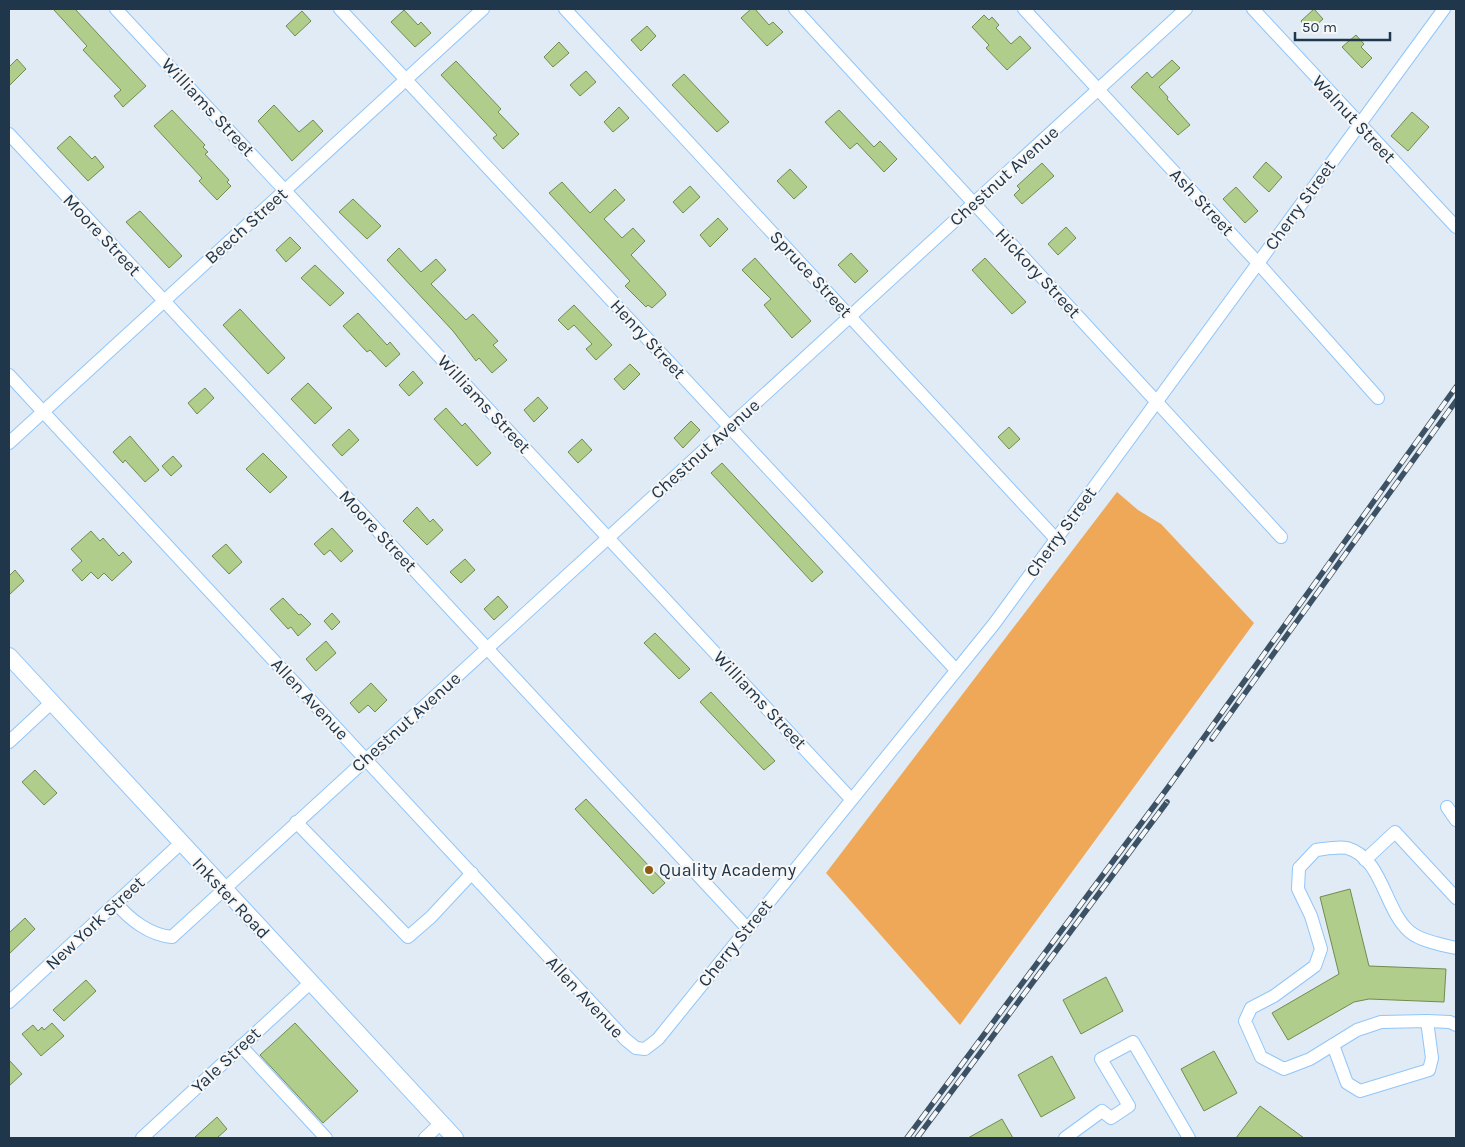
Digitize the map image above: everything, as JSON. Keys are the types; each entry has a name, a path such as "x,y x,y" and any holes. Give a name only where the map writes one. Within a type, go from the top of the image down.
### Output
{"main road":[{"name":"Inkster Road","path":"9,656 455,1138"}],"street":[{"name":"Williams Street","path":"116,9 851,799"},
{"name":"Henry Street","path":"340,9 956,670"},
{"name":"Beech Street","path":"9,442 483,9"},
{"name":"Spruce Street","path":"565,9 1056,540"},
{"name":"Hickory Street","path":"795,9 1281,537"},
{"name":"Ash Street","path":"1024,9 1258,263 1378,398"},
{"name":"Chestnut Avenue","path":"116,903 135,922 162,936 172,937 1186,9"},
{"name":"Walnut Street","path":"1253,9 1456,227"},
{"name":"Cherry Street","path":"658,1039 956,670 1056,540 1444,9"},
{"name":"Moore Street","path":"9,134 747,928"},
{"name":"Allen Avenue","path":"9,375 625,1039 636,1048 645,1049 658,1039"},
{"path":"9,742 52,702"},
{"path":"1447,807 1456,820"},
{"path":"296,822 408,938 472,873"},
{"path":"1365,860 1395,832 1456,898"},
{"name":"New York Street","path":"9,1002 181,843"},
{"path":"1456,948 1410,932 1398,917 1372,865 1365,860 1346,848 1316,850 1299,868 1298,889 1311,916 1321,950 1315,966 1290,985 1251,1008 1245,1021 1247,1031 1260,1057 1284,1069 1310,1059 1357,1030 1382,1022 1427,1021 1450,1022 1456,1025"},
{"name":"Yale Street","path":"142,1138 310,983"},
{"path":"1333,1045 1347,1083 1360,1091 1429,1070 1432,1058 1427,1021"},
{"path":"1065,1138 1102,1112 1111,1118 1129,1106 1101,1059 1132,1042 1189,1138"},
{"path":"241,1046 326,1138"},
{"path":"425,1138 441,1123"}],"shaded area":[{"path":"1117,492 1138,510 1161,524 1254,623 960,1025 826,873"}],"building":[{"path":"53,9 75,9 146,86 123,107 114,96 121,90 83,50 87,46"},
{"path":"751,9 755,9 769,25 773,22 783,32 767,46 741,18"},
{"path":"1314,9 1323,19 1309,32 1301,21"},
{"path":"404,10 418,25 421,22 431,33 415,47 391,22"},
{"path":"302,11 311,21 295,36 286,26"},
{"path":"984,15 989,20 992,17 999,25 996,28 1011,44 1020,36 1031,48 1007,70 986,48 989,45 972,27"},
{"path":"647,26 656,36 641,51 631,40"},
{"path":"1356,35 1364,44 1361,47 1372,58 1362,68 1342,47"},
{"path":"559,42 569,53 553,67 544,57"},
{"path":"17,59 26,69 9,86 9,67"},
{"path":"1172,60 1180,68 1159,87 1190,125 1178,135 1131,87 1147,72 1152,78"},
{"path":"456,61 501,109 498,112 519,134 503,149 493,138 497,135 441,75"},
{"path":"586,71 596,82 580,96 570,85"},
{"path":"684,74 729,122 717,132 672,85"},
{"path":"274,105 299,132 313,120 323,131 292,161 258,121"},
{"path":"619,107 629,118 613,132 604,122"},
{"path":"172,110 205,145 203,147 208,152 205,154 229,180 227,182 231,186 217,200 199,181 202,178 154,126"},
{"path":"839,110 874,147 880,141 897,159 884,172 857,143 850,149 825,122"},
{"path":"1412,112 1429,127 1408,151 1391,136"},
{"path":"70,136 92,159 95,156 104,167 88,181 57,148"},
{"path":"1266,162 1282,177 1269,192 1253,177"},
{"path":"1042,163 1054,176 1022,204 1014,195 1020,189 1017,186"},
{"path":"790,169 807,187 794,199 777,181"},
{"path":"562,182 590,213 615,189 625,200 604,219 622,238 633,228 645,241 631,255 665,292 666,295 652,308 648,305 646,307 625,286 630,281 549,193"},
{"path":"690,186 700,197 683,213 673,202"},
{"path":"1236,187 1258,211 1245,223 1223,199"},
{"path":"353,199 381,226 367,239 339,212"},
{"path":"140,211 182,256 169,268 126,222"},
{"path":"718,218 728,229 710,247 700,235"},
{"path":"1066,227 1076,238 1058,255 1048,244"},
{"path":"290,237 301,248 286,262 276,250"},
{"path":"399,248 421,272 436,259 446,270 431,284 466,320 473,314 498,341 493,345 507,360 492,373 479,358 476,361 453,331 387,260"},
{"path":"851,253 868,271 855,283 838,265"},
{"path":"755,258 811,321 792,338 764,305 771,299 742,270"},
{"path":"985,258 1026,302 1012,314 972,270"},
{"path":"315,265 344,293 330,306 301,278"},
{"path":"574,305 612,345 596,360 586,349 592,344 574,325 568,330 558,320"},
{"path":"240,309 285,358 268,374 223,325"},
{"path":"358,313 387,345 390,342 400,354 386,367 370,350 367,352 343,326"},
{"path":"630,364 640,374 624,390 614,379"},
{"path":"413,371 423,383 409,396 399,385"},
{"path":"308,383 332,408 315,424 291,399"},
{"path":"205,388 214,398 197,414 188,403"},
{"path":"538,397 548,408 534,422 524,410"},
{"path":"446,408 462,426 465,423 491,453 477,466 434,419"},
{"path":"691,421 700,430 683,448 674,438"},
{"path":"1009,427 1020,439 1009,449 998,437"},
{"path":"349,429 359,440 342,456 332,445"},
{"path":"130,436 159,470 145,482 125,460 123,463 113,452"},
{"path":"582,439 592,450 578,463 568,452"},
{"path":"263,453 287,477 270,493 246,469"},
{"path":"173,456 182,466 171,476 162,466"},
{"path":"722,463 823,572 812,582 711,473"},
{"path":"417,507 430,522 433,519 443,530 427,545 403,521"},
{"path":"332,528 353,551 341,562 330,550 324,555 314,544"},
{"path":"91,531 100,541 103,538 119,556 123,552 132,562 112,581 104,573 98,579 91,572 82,581 72,570 82,561 71,549"},
{"path":"226,544 242,562 229,574 212,556"},
{"path":"465,559 475,570 461,583 450,572"},
{"path":"15,570 24,581 9,595 9,576"},
{"path":"498,596 508,607 494,620 484,609"},
{"path":"283,598 299,615 301,614 311,624 298,636 291,627 288,629 270,609"},
{"path":"332,613 340,622 332,630 324,621"},
{"path":"655,633 690,669 679,679 644,643"},
{"path":"326,641 336,653 316,671 306,659"},
{"path":"371,683 387,700 375,712 368,705 359,713 350,703"},
{"path":"711,692 775,761 764,770 700,702"},
{"path":"35,770 57,793 44,805 22,782"},
{"path":"586,799 665,883 653,894 575,809"},
{"path":"1350,889 1369,966 1446,969 1444,1002 1369,999 1354,1002 1288,1040 1272,1013 1339,974 1320,897"},
{"path":"25,918 35,929 9,954 9,933"},
{"path":"1106,977 1123,1011 1081,1034 1063,1000"},
{"path":"86,980 96,991 64,1021 53,1010"},
{"path":"52,1023 64,1036 41,1056 22,1034 33,1025 38,1031 42,1027 44,1030"},
{"path":"295,1023 358,1091 323,1123 260,1055"},
{"path":"1214,1051 1237,1093 1204,1111 1181,1069"},
{"path":"1052,1056 1075,1098 1041,1117 1018,1075"},
{"path":"9,1060 22,1074 9,1086"},
{"path":"1260,1106 1304,1138 1236,1138"},
{"path":"217,1117 227,1129 217,1138 194,1138"},
{"path":"1002,1119 1013,1138 968,1138"}],"railway":[{"path":"907,1138 1169,786 1456,387"},
{"path":"1212,739 1456,401"},
{"path":"917,1138 1167,802"}],"place":[{"name":"Quality Academy","path":"649,870"}]}
